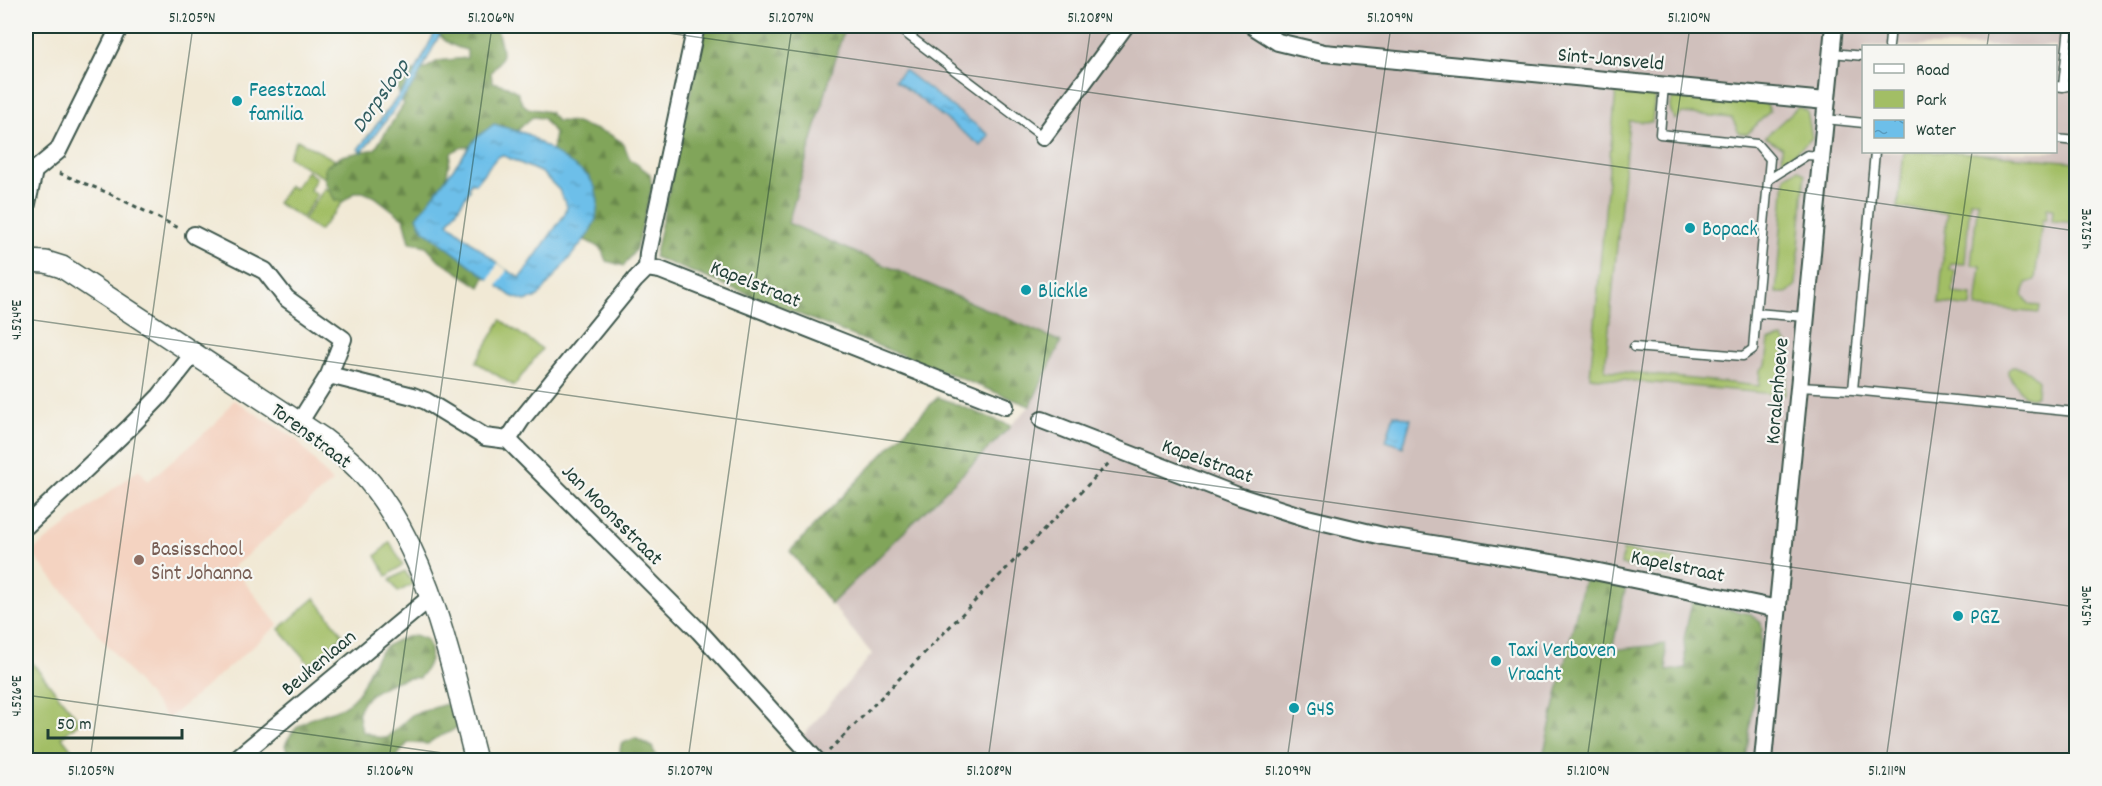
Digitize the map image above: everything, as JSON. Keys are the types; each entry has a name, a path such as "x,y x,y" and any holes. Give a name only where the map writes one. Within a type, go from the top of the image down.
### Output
{"street":[{"path":"26,208 30,166 58,151 120,26"},
{"path":"329,375 413,396 426,401 485,437 508,441 521,420 647,268 648,253 696,26"},
{"path":"1043,137 1125,26"},
{"name":"Sint-Jansveld","path":"1253,26 1278,42 1324,53 1826,101"},
{"name":"Koralenhoeve","path":"1763,760 1834,26"},
{"path":"195,235 265,271 286,298 343,339 329,375 299,423"},
{"name":"Torenstraat","path":"26,261 46,262 62,267 299,423 344,455 363,474 379,496 413,556 439,617 476,760"},
{"name":"Kapelstraat","path":"647,268 660,270 1005,406"},
{"path":"26,526 130,427 160,396 194,353"},
{"name":"Kapelstraat","path":"1042,420 1238,496 1318,521 1383,536 1570,566 1778,609"},
{"name":"Jan Moonsstraat","path":"508,441 822,756"},
{"name":"Beukenlaan","path":"235,760 430,597"}],"lane":[{"path":"896,26 1043,137"},
{"path":"1889,45 1891,26"},
{"path":"2069,26 2059,86 2076,84"},
{"path":"1832,53 1862,57"},
{"path":"1634,347 1743,356 1752,349 1770,159 1757,144 1660,134 1664,85"},
{"path":"1825,119 1862,123"},
{"path":"2057,139 2076,141"},
{"path":"1853,390 1875,153"},
{"path":"1768,180 1807,155 1820,156"},
{"path":"1756,313 1806,317"},
{"path":"1799,387 1853,390 2076,412"}],"path":[{"path":"30,166 62,174 106,192 195,235"},
{"path":"822,756 1121,451"}],"shaded area":[{"path":"845,26 2076,26 2076,760 826,760 803,736 872,654 831,604 1030,406 1060,342 787,223"},
{"name":"Basisschool Sint Johanna","path":"234,400 296,439 332,482 233,567 278,625 168,719 31,552 139,469 148,481 214,425"}],"green space":[{"path":"435,26 497,26 502,55 491,72 492,82 507,86 517,92 522,103 528,108 549,112 557,121 573,122 609,134 622,142 630,159 650,174 652,188 636,249 624,266 606,261 601,248 575,235 578,210 551,155 555,134 543,118 533,117 499,144 487,147 467,146 451,153 443,193 436,208 487,273 480,287 439,260 426,246 410,242 404,219 375,197 363,192 355,192 343,202 335,200 325,182 325,167 342,156 375,149 404,104 397,88 405,73 425,69 438,61 467,58 467,50 457,47 440,36"},
{"path":"705,26 845,26 788,223 1061,342 1030,406 654,257"},
{"path":"1616,90 1655,95 1652,122 1629,121 1605,370 1759,386 1760,370 1766,365 1769,340 1783,338 1790,346 1785,395 1590,377"},
{"path":"1675,95 1766,102 1770,111 1747,134 1739,133 1732,118 1682,113 1675,120 1670,107"},
{"path":"1798,107 1807,111 1812,138 1783,164 1782,147 1765,137"},
{"path":"297,140 339,162 328,180 288,157"},
{"path":"1904,153 1972,153 2076,162 2076,223 2052,221 2053,209 2047,208 2046,220 2042,220 2035,280 2026,283 2023,295 2030,305 2040,306 2039,313 1976,307 1981,266 1971,265 1978,201 1970,201 1965,264 1951,263 1950,270 1955,271 1953,293 1972,295 1971,307 1939,303 1947,213 1898,208"},
{"path":"1798,169 1805,174 1796,285 1787,293 1776,293 1785,177"},
{"path":"307,171 316,178 310,190 317,195 302,218 277,203 289,186 294,189"},
{"path":"325,188 343,202 319,231 303,220"},
{"path":"501,320 542,349 514,386 476,362"},
{"path":"2012,367 2026,370 2038,380 2037,395 2032,398 2024,396 2008,374 2008,370"},
{"path":"938,397 1011,426 831,604 790,551"},
{"path":"390,542 403,565 387,576 376,556"},
{"path":"1623,550 1675,559 1673,575 1621,565"},
{"path":"405,571 413,584 398,592 390,580"},
{"path":"1584,580 1626,586 1612,650 1665,644 1667,671 1686,668 1684,639 1692,602 1751,614 1761,623 1746,760 1542,760"},
{"path":"315,598 343,635 310,665 279,629"},
{"path":"415,635 427,640 429,645 430,660 426,669 419,678 393,683 368,698 359,711 362,731 376,737 386,738 413,714 446,704 457,709 457,727 428,744 408,743 396,757 397,760 311,760 287,751 285,745 300,725 347,704 355,697 384,648 396,641"},
{"path":"26,655 80,722 62,737 80,760 26,760"},
{"path":"635,738 652,747 658,760 619,760 621,744"}],"water":[{"path":"438,26 444,26 416,81 362,152 358,149 412,78"},
{"path":"904,70 989,135 981,146 895,80"},
{"path":"494,124 527,134 589,177 595,187 598,201 596,219 588,235 538,297 525,301 511,296 423,229 417,217 476,138","holes":["502,155 542,173 559,190 567,206 565,214 520,278 505,269 448,223 470,190 468,187 472,182 475,184 497,157"]},
{"path":"1394,414 1411,419 1403,447 1386,441"}],"pier":[{"path":"498,263 507,270 496,288 488,282"}],"place":[{"name":"Feestzaal familia","path":"237,101"},
{"name":"Bopack","path":"1690,228"},
{"name":"Blickle","path":"1026,290"},
{"name":"Basisschool Sint Johanna","path":"139,560"},
{"name":"PGZ","path":"1958,616"},
{"name":"Taxi Verboven Vracht","path":"1496,661"},
{"name":"G4S","path":"1294,708"}],"water label":[{"name":"Dorpsloop","path":"379,95"}]}
